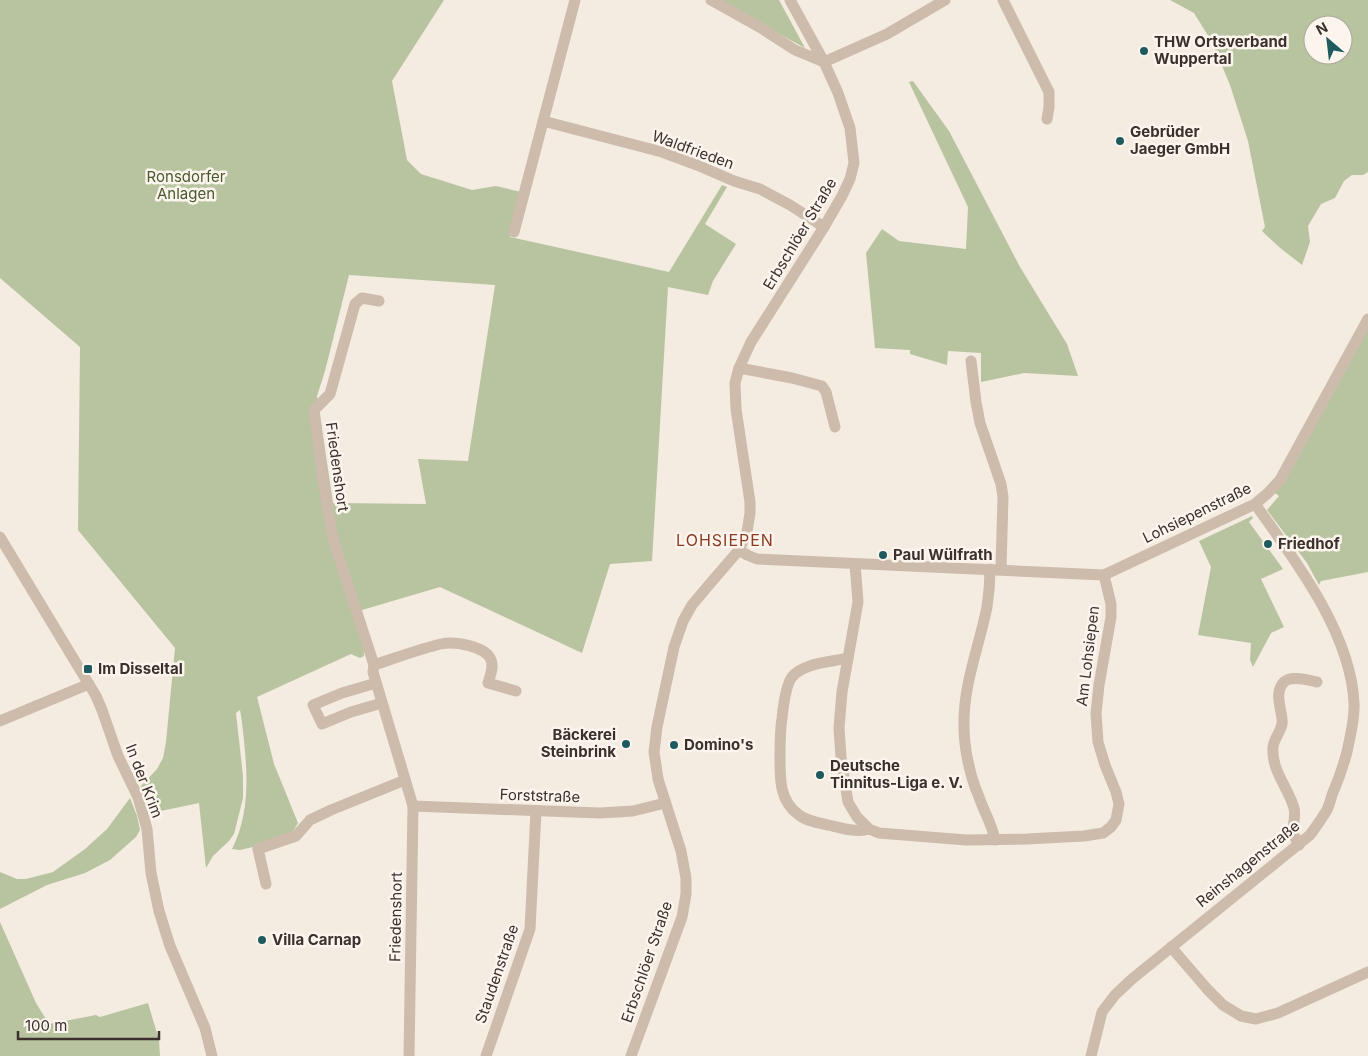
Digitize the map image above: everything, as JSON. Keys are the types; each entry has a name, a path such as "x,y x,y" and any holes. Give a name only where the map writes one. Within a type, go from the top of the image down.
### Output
{"street":[{"path":"514,232 574,0"},
{"path":"711,0 761,28 795,50 824,62 887,34 945,0"},
{"name":"Erbschlöer Straße","path":"631,1056 682,917 686,894 686,878 681,851 658,779 654,752 657,726 674,647 683,621 692,605 739,550 747,532 750,513 736,409 735,383 739,368 751,342 824,227 850,179 854,163 850,128 845,112 824,62 790,0"},
{"path":"1002,0 1049,92 1047,119"},
{"name":"Waldfrieden","path":"543,121 662,152 697,165 734,182 760,189 790,205 824,227"},
{"name":"Friedenshort","path":"380,301 362,298 355,304 330,394 314,410 332,539 374,665 372,672 413,806 409,1056"},
{"name":"Lohsiepenstraße","path":"739,550 757,559 1104,575 1255,504 1268,493 1280,480 1368,319"},
{"path":"971,362 980,423 1003,497 996,569 966,690 964,727 973,780 978,796 993,828 995,840"},
{"path":"739,368 822,386 826,392 835,427"},
{"name":"Reinshagenstraße","path":"1091,1056 1102,1012 1116,994 1310,835 1326,811 1344,766 1354,718 1354,704 1348,668 1340,642 1308,580 1255,504"},
{"name":"In der Krim","path":"0,537 89,684 102,710 118,756 138,797 147,829 151,873 159,911 170,946 204,1028 212,1056"},
{"path":"855,564 858,602 842,692 838,728 848,802 856,817 869,829"},
{"name":"Am Lohsiepen","path":"848,658 802,668 790,678 784,701 780,733 779,776 783,794 789,806 800,816 843,829 862,831 869,829 879,833 905,836 966,840 1027,840 1103,833 1111,828 1116,820 1118,804 1116,792 1098,742 1096,714 1111,617 1111,604 1104,575"},
{"path":"374,665 443,644 459,644 482,650 488,655 492,667 488,683 516,690"},
{"path":"1299,845 1293,828 1294,806 1279,776 1274,761 1273,747 1283,721 1278,698 1281,686 1290,678 1317,682"},
{"path":"376,683 342,693 313,705 322,724 351,712 382,703"},
{"path":"0,721 89,684"},
{"path":"266,884 258,849 296,836 310,820 405,780"},
{"name":"Forststraße","path":"413,806 600,813 633,811 665,803"},
{"name":"Staudenstraße","path":"486,1056 530,929 536,811"},
{"path":"1171,947 1223,1005 1241,1016 1256,1019 1278,1013 1368,972"}],"green space":[{"name":"Ronsdorfer Anlagen","path":"0,0 444,0 392,81 407,160 421,174 472,190 496,186 521,192 510,237 669,272 722,185 727,187 705,224 736,244 713,281 708,295 668,287 652,561 610,564 582,653 440,587 362,610 364,656 360,658 351,654 257,697 274,764 298,823 292,833 257,846 240,850 232,849 242,823 246,796 245,755 240,710 236,713 243,776 243,798 234,834 213,856 206,868 199,803 151,813 141,786 157,769 163,758 175,648 78,530 80,347 0,278","holes":["349,275 495,285 468,461 418,459 426,504 333,503 317,396"]},
{"path":"718,0 779,0 805,48"},
{"path":"1170,0 1368,0 1368,172 1363,175 1352,175 1344,181 1335,198 1321,204 1308,226 1310,242 1302,265 1262,231 1265,227 1248,141 1230,85 1212,42 1194,13"},
{"path":"913,81 949,131 1020,267 1067,344 1078,376 1024,373 981,382 981,353 948,351 947,365 910,354 910,350 875,348 866,253 882,229 899,241 966,249 968,207 909,82"},
{"path":"1368,328 1368,572 1321,581 1319,585 1307,563 1267,510 1279,496 1275,493"},
{"path":"1252,516 1253,518 1249,522 1283,569 1261,579 1284,627 1271,633 1253,667 1250,660 1251,643 1198,635 1211,567 1199,541"},
{"path":"130,798 140,830 136,837 110,860 85,873 47,885 0,909 0,872 17,879 26,879 53,872 85,849 107,829"},
{"path":"0,922 36,1003 49,1024 96,1015 100,1017 148,1003 159,1040 160,1056 0,1056"}],"place":[{"name":"THW Ortsverband Wuppertal","path":"1144,51"},
{"name":"Gebrüder Jaeger GmbH","path":"1120,141"},
{"name":"Friedhof","path":"1268,544"},
{"name":"Paul Wülfrath","path":"883,555"},
{"name":"Im Disseltal","path":"88,669"},
{"name":"Bäckerei Steinbrink","path":"626,744"},
{"name":"Domino's","path":"674,745"},
{"name":"Deutsche Tinnitus-Liga e. V.","path":"820,775"},
{"name":"Villa Carnap","path":"262,940"}],"district":[{"name":"LOHSIEPEN","path":"725,540"}]}
